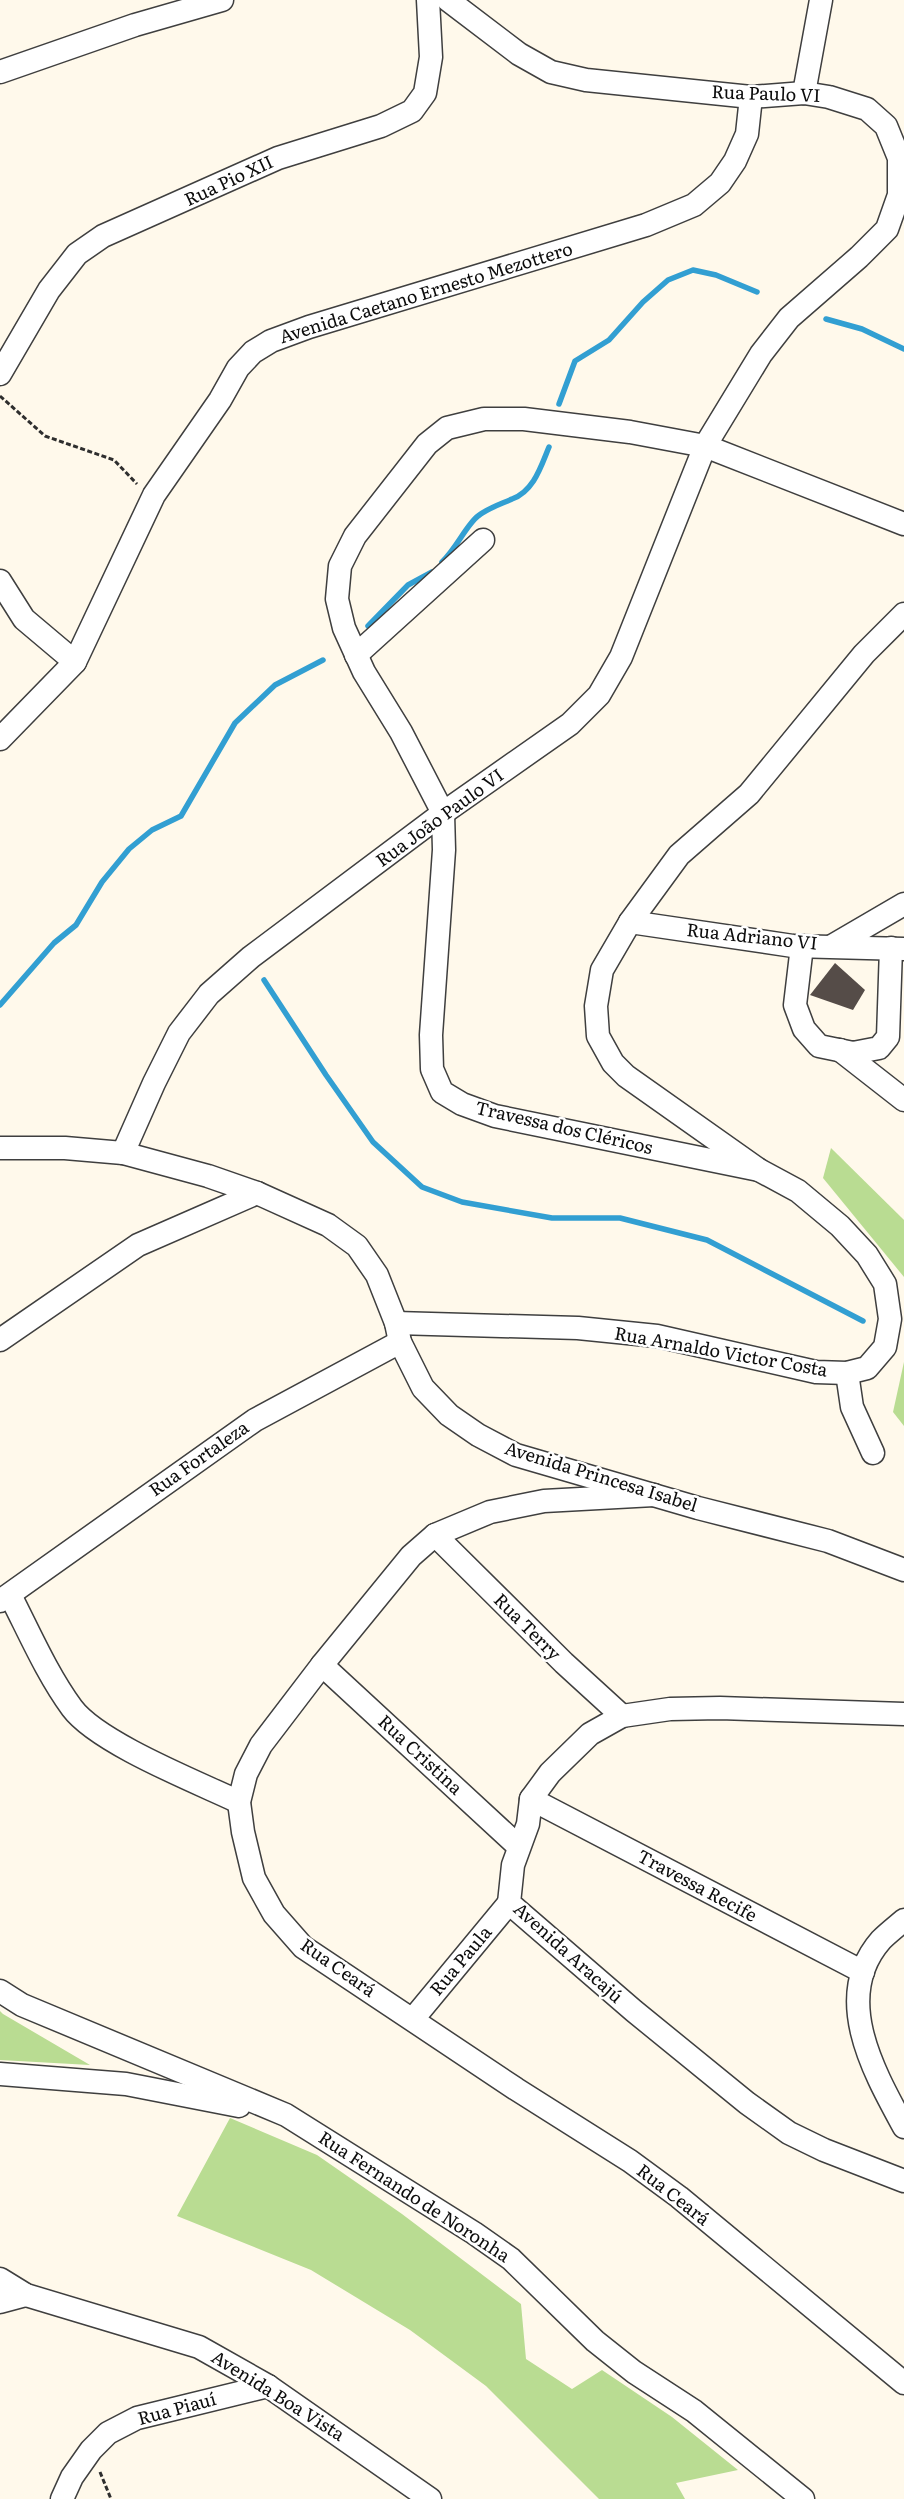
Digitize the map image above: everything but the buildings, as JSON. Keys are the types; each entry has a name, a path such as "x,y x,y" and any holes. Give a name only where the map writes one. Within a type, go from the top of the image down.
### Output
{"street":[{"path":"0,72 135,25 222,0"},
{"name":"Rua Pio XII","path":"0,374 55,283 77,254 103,236 278,158 381,126 412,111 425,93 431,57 428,0"},
{"name":"Rua Paulo VI","path":"448,0 519,54 551,72 586,80 751,96 804,93 829,97 867,109 886,126 899,158 899,195 887,228 859,257 789,318 761,354 705,446"},
{"path":"804,93 820,0"},
{"name":"Avenida Caetano Ernesto Mezottero","path":"0,739 75,662 154,495 220,400 238,368 253,352 271,341 309,327 646,225 694,205 720,183 735,161 747,134 751,96"},
{"path":"443,813 401,732 356,655 344,628 337,599 340,566 355,536 427,444 446,428 484,419 524,419 630,432 705,446 904,524"},
{"name":"Rua João Paulo VI","path":"123,1153 154,1083 179,1033 209,994 251,957 443,813 570,724 599,696 621,657 705,446"},
{"path":"356,655 482,540"},
{"path":"0,580 24,618 75,662"},
{"name":"Rua Arnaldo Victor Costa","path":"398,1332 578,1328 656,1336 816,1372 847,1373 867,1368 885,1347 890,1319 885,1284 868,1255 840,1226 798,1191 759,1170 626,1076 613,1063 598,1036 596,1006 602,970 630,922 679,855 749,794 864,654 904,614"},
{"name":"Travessa dos Cléricos","path":"443,813 444,850 431,1035 432,1069 442,1092 462,1104 495,1116 759,1170"},
{"path":"832,946 904,904"},
{"name":"Rua Adriano VI","path":"630,922 802,946 898,948"},
{"path":"802,946 795,1005 804,1029 819,1046 853,1053 879,1048 888,1037 896,1020 898,948"},
{"path":"840,1050 904,1100"},
{"name":"Avenida Princesa Isabel","path":"3,1142 123,1153 208,1176 257,1193 328,1225 357,1246 377,1275 398,1332 423,1388 449,1415 478,1435 516,1454 654,1495 828,1541 904,1570"},
{"path":"0,1340 138,1245 257,1193"},
{"name":"Rua Fortaleza","path":"239,1802 127,1748 87,1722 72,1709 5,1598 255,1420 398,1332"},
{"path":"847,1373 852,1407 873,1453"},
{"name":"Rua Ceará","path":"654,1495 544,1501 490,1512 435,1535 411,1556 322,1665 261,1745 246,1774 239,1802 243,1832 254,1878 274,1914 303,1947 516,2089 630,2161 678,2197 904,2383"},
{"name":"Rua Terry","path":"435,1535 564,1663 622,1716"},
{"name":"Rua Cristina","path":"322,1665 518,1846"},
{"name":"Avenida Aracajú","path":"904,1714 720,1708 670,1709 622,1716 590,1734 550,1773 531,1799 528,1824 518,1846 513,1865 510,1903 634,2011 748,2103 789,2133 824,2150 904,2181"},
{"name":"Travessa Recife","path":"531,1799 863,1972"},
{"name":"Rua Paula","path":"413,2019 510,1903"},
{"path":"904,1920 880,1941 863,1972 858,1997 860,2028 880,2083 904,2127"},
{"name":"Rua Fernando de Noronha","path":"0,1991 22,2005 286,2115 511,2259 595,2341 634,2372 694,2411 803,2499"},
{"path":"0,2074 126,2084 286,2115"},
{"name":"Avenida Boa Vista","path":"0,2279 26,2294 198,2347 268,2386 430,2499"},
{"path":"0,2302 26,2294"},
{"name":"Rua Piauí","path":"62,2499 72,2477 91,2450 108,2433 137,2418 268,2386"}],"path":[{"path":"0,396 45,436 114,460 125,469 136,483 154,495"},
{"path":"91,2450 111,2499"}],"green space":[{"path":"831,1148 904,1220 904,1277 823,1178"},
{"path":"904,1362 904,1426 893,1412"},
{"path":"0,2011 3,2014 90,2065 0,2060"},
{"path":"230,2118 317,2155 402,2214 521,2304 526,2359 572,2389 602,2370 672,2417 738,2470 676,2483 685,2499 599,2499 486,2386 410,2330 311,2270 177,2216"}],"waterway":[{"path":"559,404 575,361 609,340 643,302 668,280 693,270 716,275 757,292"},
{"path":"826,319 862,329 904,349"},
{"path":"442,562 478,516 490,508 520,495 526,490 540,470 549,447"},
{"path":"368,626 408,585 432,572"},
{"path":"0,1005 54,943 76,925 102,882 129,849 152,830 181,816 235,723 275,685 323,660"},
{"path":"264,980 326,1075 373,1142 422,1187 462,1202 552,1218 620,1218 707,1240 863,1321"}]}
